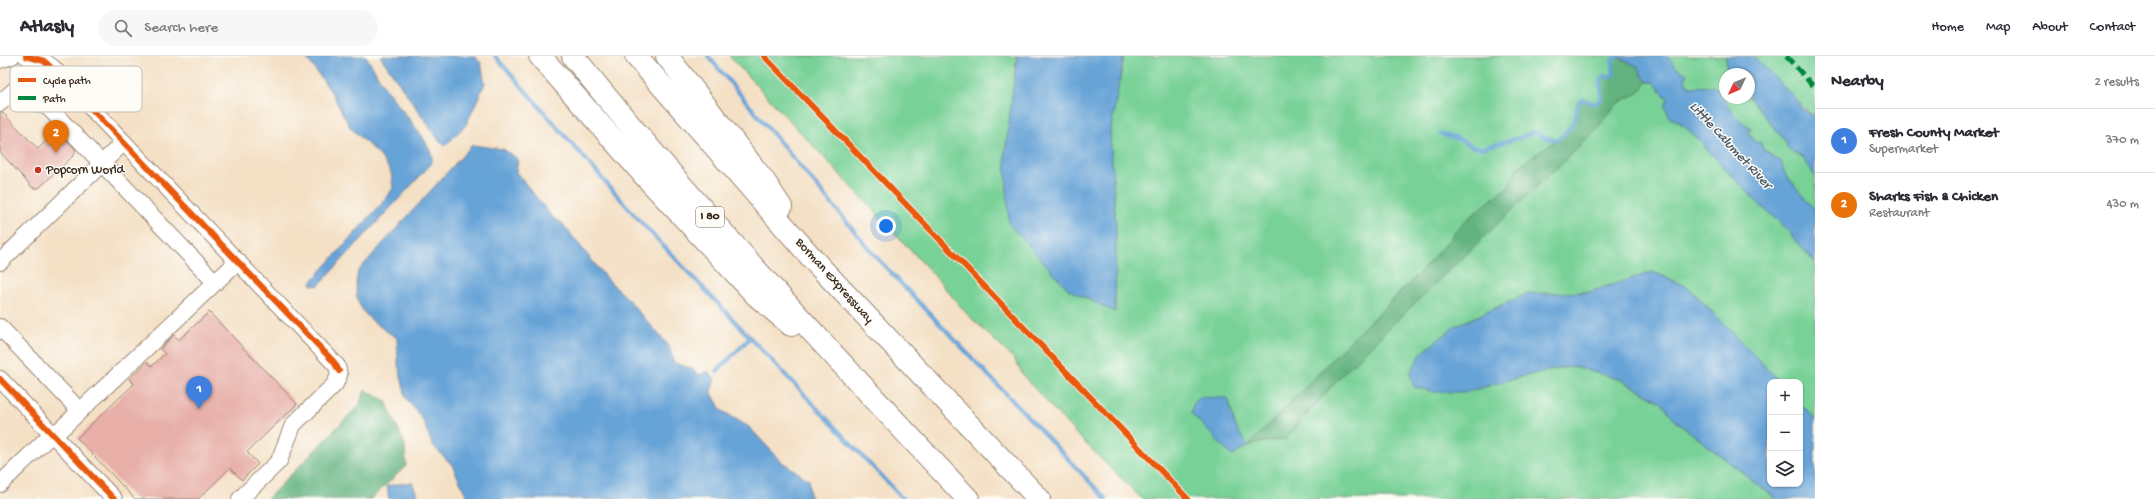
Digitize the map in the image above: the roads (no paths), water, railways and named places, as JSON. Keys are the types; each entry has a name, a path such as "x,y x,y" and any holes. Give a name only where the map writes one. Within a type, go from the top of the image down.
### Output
{"highway":[{"path":"540,56 645,176 757,296 851,374"},
{"name":"I 80","path":"573,56 658,159 851,374 968,499"},
{"name":"Borman Expressway","path":"636,56 818,265 1039,499"},
{"path":"667,56 764,181 818,265"}],"street":[{"path":"0,60 12,56"},
{"path":"26,56 44,61 49,66"},
{"path":"0,103 10,94"},
{"path":"53,112 216,282"},
{"path":"95,112 334,362 339,371 335,384 293,425 282,455 275,466 240,499"},
{"path":"0,262 124,142"},
{"path":"0,484 52,434 62,428 238,261"},
{"path":"0,327 80,411"},
{"path":"0,379 114,499"}],"water":[{"path":"305,56 366,56 385,88 423,137 432,155 432,163 318,286 312,285 311,282 384,201 393,188 391,172 380,156 350,127 330,90"},
{"path":"380,56 474,56 481,63 485,83 466,125 445,146 438,139"},
{"path":"1017,56 1124,56 1110,133 1116,228 1115,312 1069,290 1009,224 1005,155"},
{"name":"Little Calumet River","path":"1615,56 1667,56 1676,67 1687,74 1685,81 1690,87 1713,86 1719,92 1719,104 1728,104 1739,120 1751,127 1752,130 1748,131 1753,141 1761,143 1763,150 1781,162 1785,174 1815,210 1815,263 1784,226 1761,206 1691,132 1678,121 1670,118 1665,106 1668,99 1654,82 1647,82 1641,74 1639,67"},
{"path":"1726,56 1753,56 1794,97 1802,108 1815,118 1815,176 1802,157 1788,149 1786,142 1755,104 1755,68 1727,68"},
{"path":"472,145 503,149 518,159 516,172 553,218 561,222 606,278 625,296 669,346 674,363 691,368 699,375 708,371 715,379 711,391 721,410 749,427 782,462 809,480 810,499 468,499 452,465 432,445 423,420 406,398 398,364 397,338 378,325 364,312 359,304 356,284 358,271"},
{"path":"1653,272 1688,287 1777,379 1767,379 1767,487 1803,487 1803,406 1815,419 1815,499 1777,499 1677,422 1661,402 1622,380 1572,366 1523,376 1467,392 1435,392 1414,387 1410,373 1422,353 1455,326 1527,294 1589,292"},
{"path":"1200,397 1228,398 1235,426 1248,446 1232,456 1191,413 1193,405"},
{"path":"412,482 419,499 389,499 387,486"}],"waterway":[{"path":"495,56 638,219 903,499"},
{"path":"708,56 876,257 1106,499"},
{"path":"1440,134 1459,139 1473,147 1483,148 1525,136 1535,131 1543,137 1556,140 1571,126 1575,119 1577,105 1581,100 1595,104 1601,99 1601,79 1605,75 1609,78 1614,74 1612,60 1618,56"},
{"path":"717,371 750,338"}],"place":[{"name":"Sharks Fish & Chicken","path":"56,153"},
{"name":"Popcorn World","path":"38,170"},
{"name":"Fresh County Market","path":"199,409"}]}
